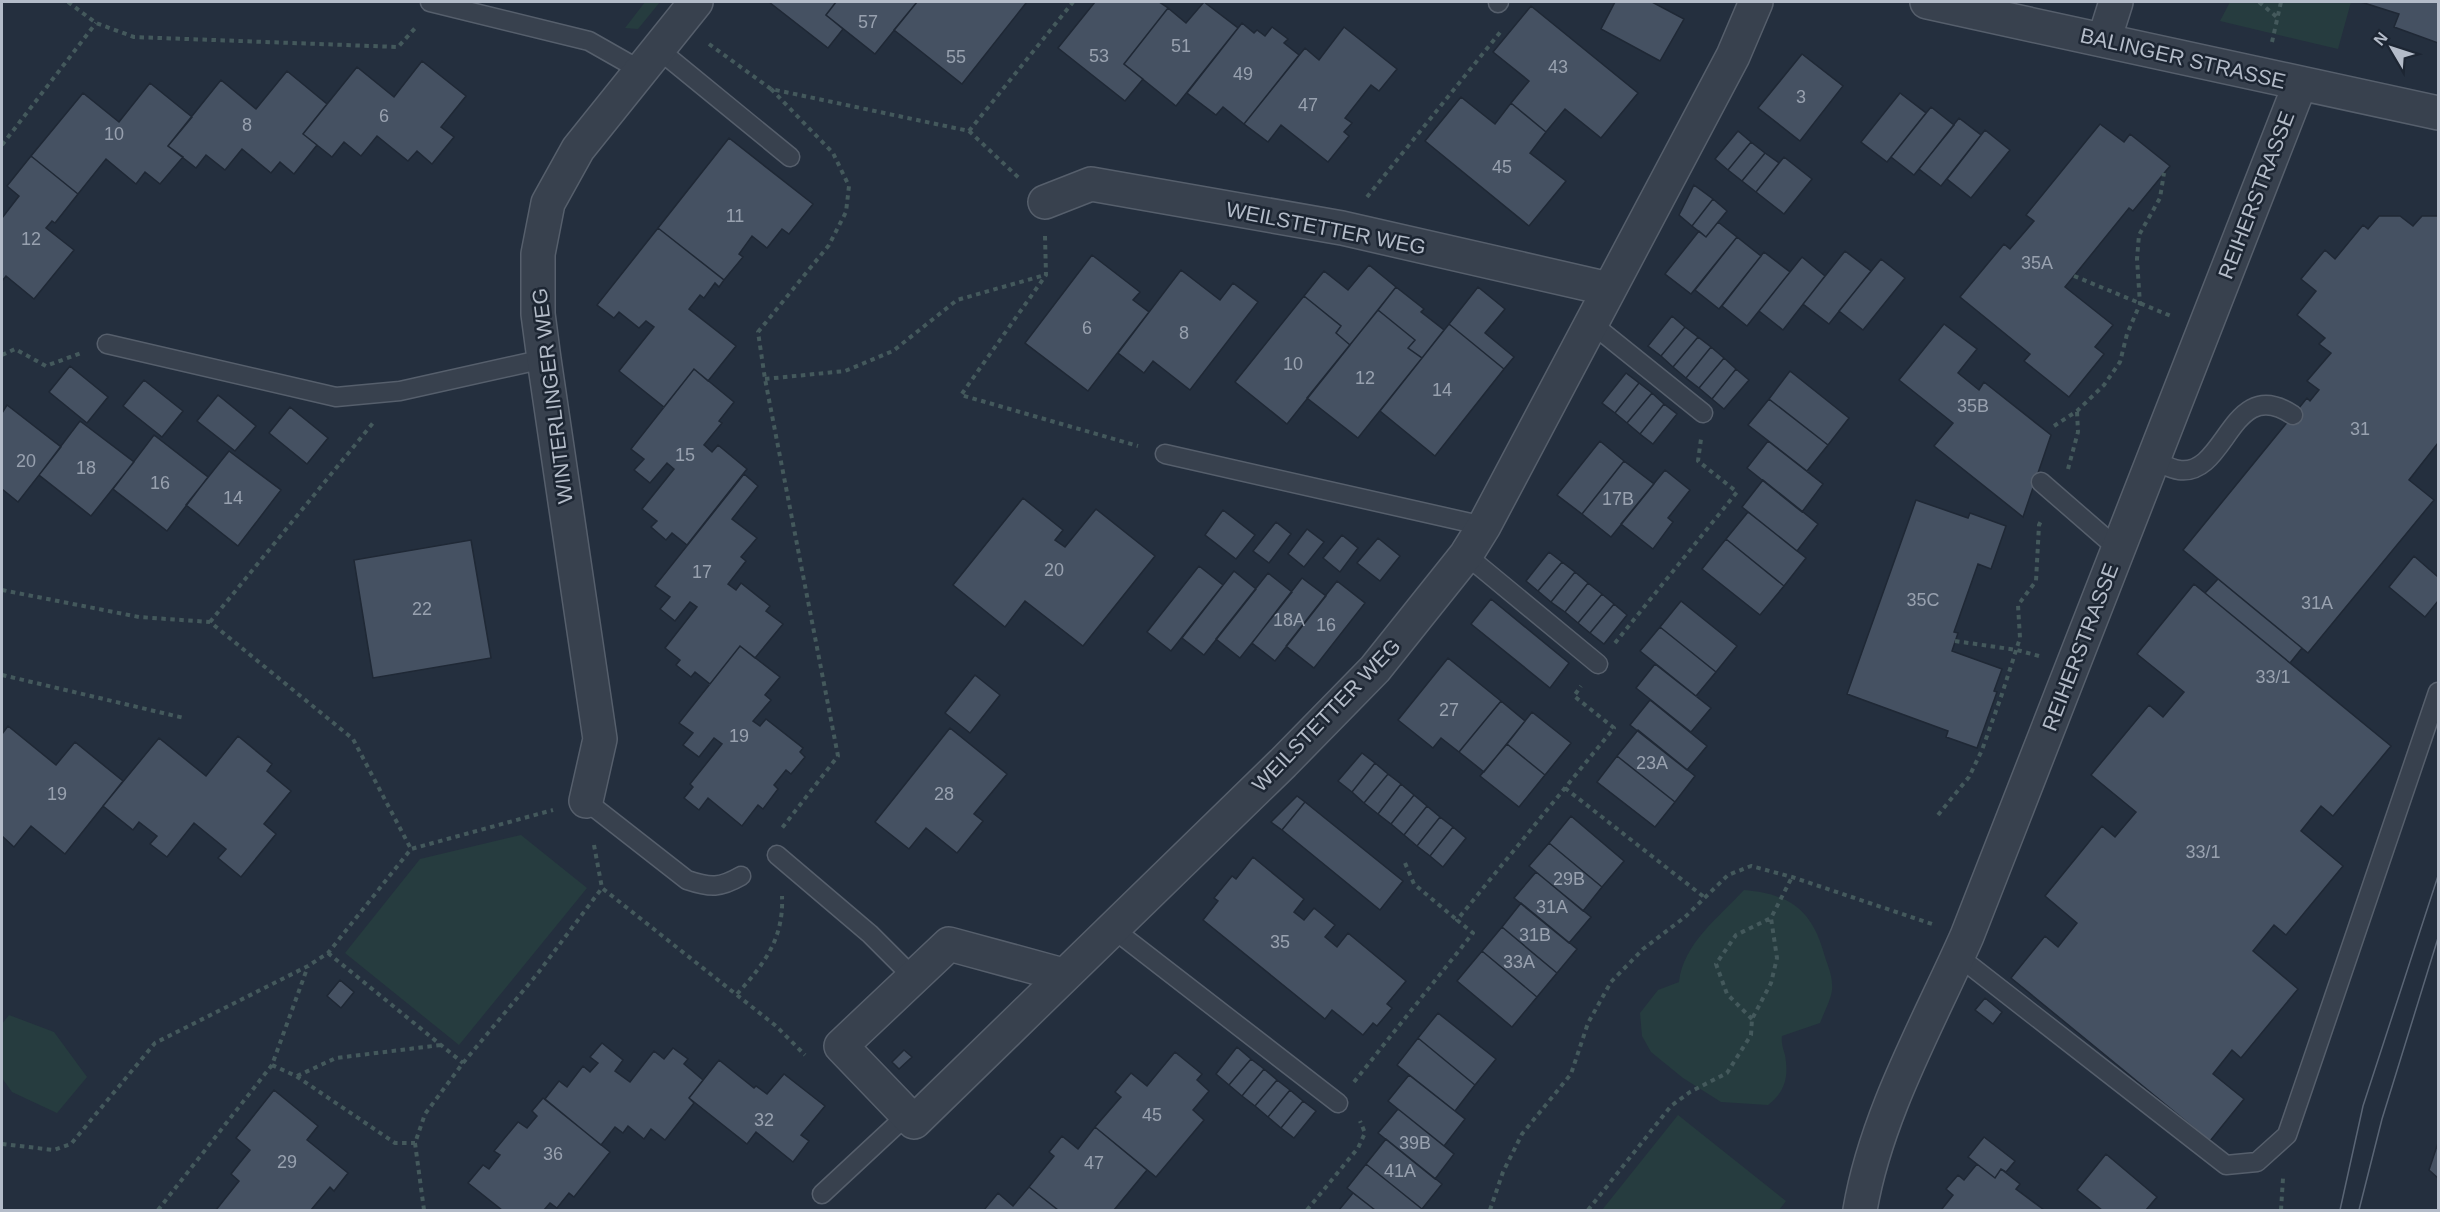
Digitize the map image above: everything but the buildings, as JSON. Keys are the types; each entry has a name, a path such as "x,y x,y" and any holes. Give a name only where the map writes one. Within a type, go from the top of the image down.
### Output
{"street":[{"name":"WEILSTETTER WEG","path":"907,1115 914,1122 1280,766 1375,669 1466,555 1484,526 1733,56 1756,2"},
{"name":"BALINGER STRASSE","path":"1927,2 2439,113"},
{"path":"2104,40 2116,2"},
{"name":"WINTERLINGER WEG","path":"586,801 600,739 538,314 538,254 548,203 578,149 688,12"},
{"name":"REIHERSTRASSE","path":"1860,1210 1874,1152 1912,1054 1962,946 2300,84"},
{"name":"WEILSTETTER WEG","path":"1045,202 1091,184 1342,228 1609,289"},
{"path":"907,1115 840,1046 949,944 1063,975"}],"lane":[{"path":"434,2 589,41 649,60 790,157"},
{"path":"1591,323 1703,413"},
{"path":"107,344 336,397 400,391 544,359"},
{"path":"2153,460 2179,471 2195,468 2205,460 2249,410 2270,405 2282,408 2294,415"},
{"path":"1165,454 1484,526"},
{"path":"2041,482 2118,549"},
{"path":"1466,555 1598,664"},
{"path":"1962,946 2226,1165 2257,1162 2287,1135 2439,693"},
{"path":"586,801 687,880 705,886 724,885 741,876"},
{"path":"777,855 870,934 914,977"},
{"path":"1112,928 1338,1103"},
{"path":"822,1194 907,1115"}],"path":[{"path":"68,2 96,23 134,37 398,47 434,2"},
{"path":"969,131 1073,2"},
{"path":"2259,2 2278,18"},
{"path":"688,12 771,89 833,153 849,186 846,213 829,245 758,332 765,379 838,756 776,836 783,916 772,949 737,994"},
{"path":"2,145 96,23"},
{"path":"1342,228 1504,29"},
{"path":"771,89 969,131 1045,202 1046,275 961,395 1165,454"},
{"path":"2054,426 2077,411 2104,385 2120,362 2127,334 2140,304 2137,259 2139,235 2160,198 2164,173"},
{"path":"765,379 845,370 893,351 957,300 1046,275"},
{"path":"2074,276 2176,318"},
{"path":"2,355 15,349 46,366 107,344"},
{"path":"210,622 400,391"},
{"path":"1938,815 1969,777 1982,750 2017,650 2020,638 2019,605 2036,581 2039,525 2072,462 2078,432 2077,411"},
{"path":"1457,920 1614,728 1574,696 1737,492 1698,461 1703,413"},
{"path":"2,590 139,617 210,622 353,739 411,849"},
{"path":"1955,641 2017,650 2051,660 2075,659"},
{"path":"2,675 184,718"},
{"path":"1565,788 1704,897"},
{"path":"2,1144 54,1150 71,1144 155,1043 308,966 328,953 411,849 586,801 602,888 776,1026 809,1060"},
{"path":"1307,1210 1358,1148 1365,1133 1360,1120 1338,1103 1473,933 1414,884 1405,863"},
{"path":"1490,1210 1503,1172 1522,1134 1571,1074 1588,1023 1611,982 1643,949 1685,916 1728,875 1751,866 1792,877 1962,946"},
{"path":"1588,1210 1671,1106 1690,1092 1727,1073 1752,1035 1752,1019 1772,983 1777,958 1771,918 1792,877"},
{"path":"424,1210 415,1143 425,1114 463,1063 538,973 602,888"},
{"path":"1752,1019 1727,994 1716,964 1736,935 1771,918"},
{"path":"328,953 463,1063"},
{"path":"158,1210 272,1065 308,966"},
{"path":"296,1076 336,1058 441,1045"},
{"path":"272,1065 296,1076 395,1143 415,1143"}],"green space":[{"path":"645,2 660,2 638,29 625,28"},
{"path":"2230,2 2351,2 2338,49 2220,21"},
{"path":"521,835 587,888 459,1045 345,953 420,859"},
{"path":"1744,890 1775,896 1798,908 1814,928 1832,981 1830,998 1820,1023 1782,1036 1786,1077 1782,1089 1768,1105 1721,1102 1683,1078 1651,1052 1642,1036 1640,1013 1658,990 1679,982 1687,955 1695,943"},
{"path":"9,1015 54,1032 87,1077 57,1113 12,1092 2,1078 2,1024"},
{"path":"1678,1115 1786,1201 1779,1210 1602,1210"}],"tram line":[{"path":"2340,1210 2363,1106 2438,876"},
{"path":"2359,1210 2382,1119 2438,938"}]}
